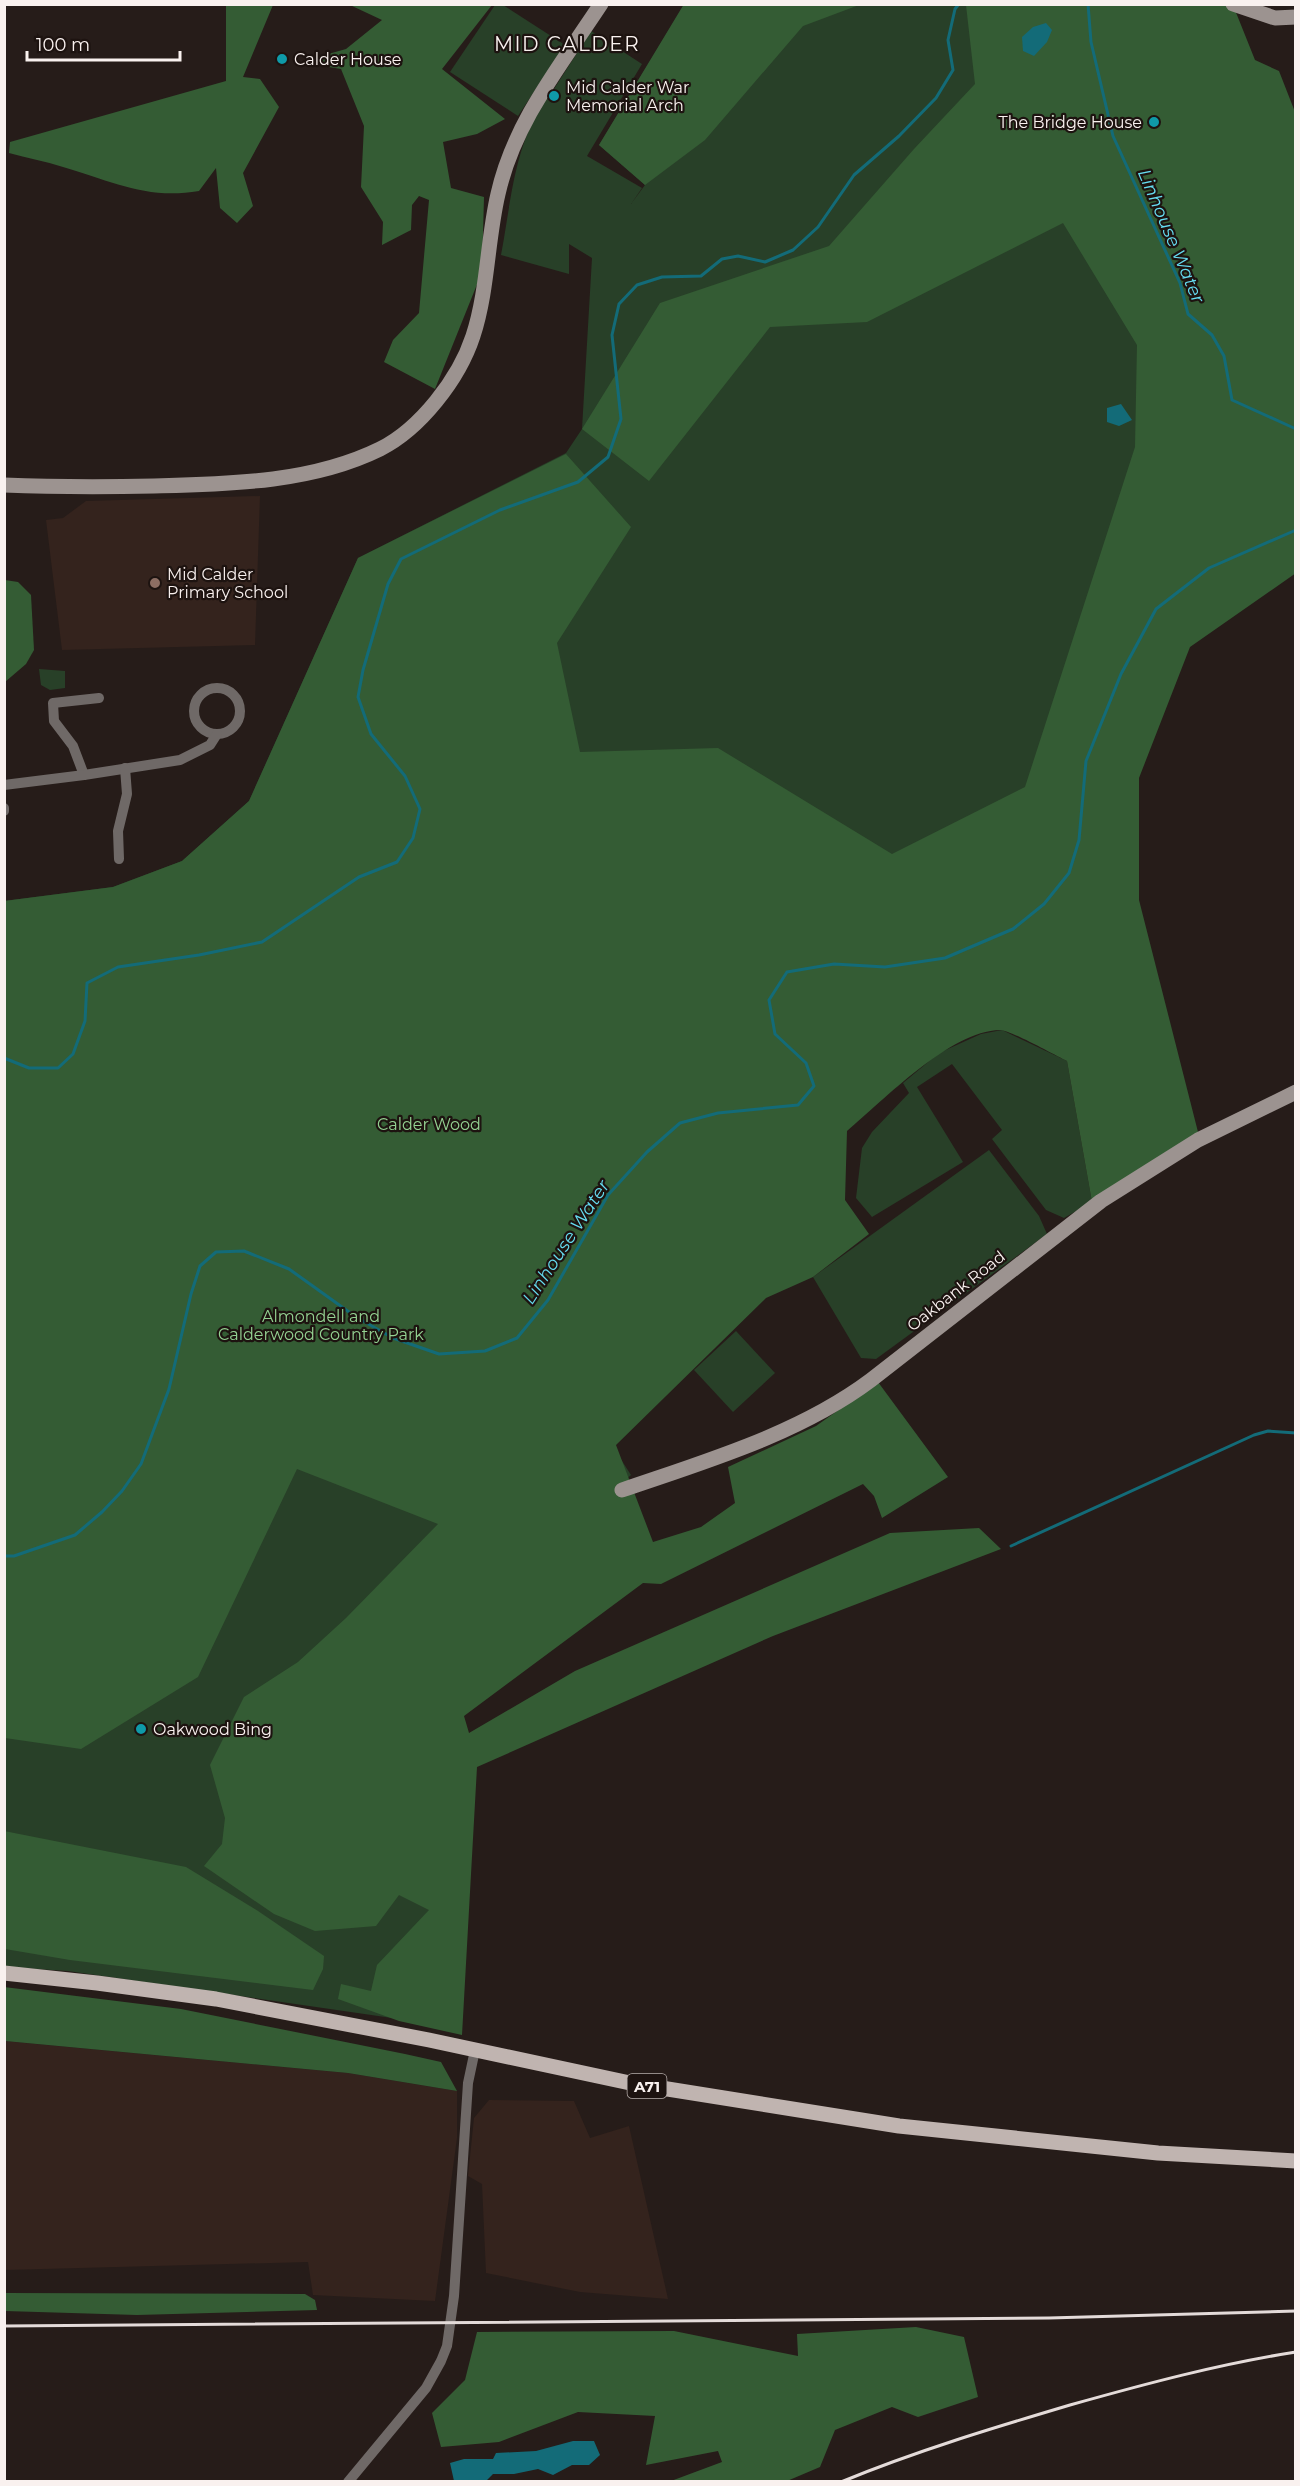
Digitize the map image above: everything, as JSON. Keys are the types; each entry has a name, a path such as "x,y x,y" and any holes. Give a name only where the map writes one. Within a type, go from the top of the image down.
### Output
{"main road":[{"name":"A71","path":"4,1973 216,1999 630,2083 899,2126 1158,2153 1296,2161"}],"street":[{"path":"4,485 130,486 257,481 320,469 381,449 407,432 429,410 454,375 472,338 483,300 498,194 513,145 525,119 601,4"},
{"path":"1233,4 1275,18 1296,17"},
{"path":"4,784 84,776 180,760 210,745 217,734 232,729 237,722 240,708 232,693 216,688 199,696 194,708 198,724 205,731 217,734"},
{"path":"84,776 73,746 54,721 53,703 99,698"},
{"path":"119,859 118,831 127,794 125,768"},
{"path":"119,846 130,846"},
{"name":"Oakbank Road","path":"622,1490 745,1446 802,1421 843,1397 871,1380 1101,1201 1190,1144 1296,1092"},
{"path":"348,2481 426,2388 447,2346 454,2296 468,2083 475,2050"}],"shaded area":[{"name":"Mid Calder Primary School","path":"260,496 255,645 62,650 46,520 63,518 86,501"},
{"path":"4,2041 348,2073 457,2091 457,2138 435,2301 313,2295 308,2262 5,2270"},
{"path":"489,2100 574,2101 590,2138 629,2126 668,2299 580,2292 486,2273 482,2184 468,2176 474,2118"}],"green space":[{"path":"684,4 859,5 803,26 705,140 645,185 599,145"},
{"path":"226,5 273,5 243,77 260,79 279,107 243,173 253,206 237,223 220,208 216,168 199,191 162,193 130,188 9,153 10,142 226,81"},
{"path":"350,5 492,5 442,69 505,119 477,134 443,142 451,188 484,197 482,272 435,389 384,362 393,340 419,313 429,200 419,196 412,205 411,230 382,245 383,222 361,187 364,126 341,69 323,66 321,56 346,49 382,20"},
{"path":"495,5 503,5 565,45 518,116 450,72"},
{"name":"Calder Wood","path":"684,5 1088,5 1209,568 613,1447 631,1475 398,1678 461,2028 68,1971 5,1967 4,901 113,887 182,861 249,801 358,558 566,453 582,429 592,258 569,244 569,274 501,255 520,154 535,116 546,99 551,99 555,94 554,89 591,31 642,64 587,156 642,188 631,204 645,185 599,145"},
{"name":"Calder Wood","path":"966,5 1233,5 1255,60 1279,71 1295,112 1296,573 1190,647 1139,778 1139,900 1198,1132 1092,1202 1067,1061 1022,1038 1000,1030 981,1033 939,1054 847,1131 845,1200 869,1234 813,1277 766,1298 616,1445 653,1542 701,1527 735,1503 728,1467 816,1426 878,1382 948,1477 882,1518 874,1496 863,1484 661,1584 643,1583 464,1716 469,1733 575,1671 890,1533 979,1528 1001,1549 773,1636 477,1767 462,2035 399,2021 338,1999 341,1984 371,1991 377,1965 429,1910 399,1895 376,1926 315,1931 274,1914 204,1866 222,1844 225,1818 210,1765 244,1697 298,1662 346,1618 438,1524 297,1469 198,1677 81,1749 5,1738 4,901 113,887 182,861 249,801 358,558 566,454 631,527 557,643 580,752 718,748 892,854 1025,787 1135,447 1137,345 1063,223 867,322 770,327 649,481 582,429 660,303 829,246 975,84"},
{"path":"5,580 18,582 31,595 34,650 26,664 5,682"},
{"path":"39,669 65,671 65,688 50,690 41,685"},
{"path":"1002,1030 1067,1061 1092,1202 1064,1218 1046,1210 992,1139 1002,1130 952,1064 917,1087 963,1162 872,1217 856,1198 862,1148 872,1132 909,1093 903,1083 939,1053 981,1034"},
{"path":"989,1150 1039,1216 1047,1234 876,1359 861,1358 813,1277"},
{"path":"736,1331 775,1373 733,1412 694,1370"},
{"path":"4,1831 186,1867 258,1911 324,1956 323,1969 313,1990 70,1960 5,1949"},
{"path":"4,1987 181,2009 441,2062 457,2091 348,2073 5,2041"},
{"path":"5,2293 305,2294 315,2300 317,2310 137,2315 5,2311"},
{"path":"916,2327 964,2337 978,2397 918,2417 892,2407 835,2430 820,2467 787,2481 671,2481 722,2462 718,2451 646,2465 655,2416 578,2412 499,2442 441,2447 432,2413 465,2380 477,2332 674,2331 798,2356 797,2334"}],"water":[{"path":"1046,23 1052,30 1047,42 1034,56 1023,51 1022,37 1033,27"},
{"path":"1121,404 1132,420 1119,426 1107,422 1107,408"},
{"path":"573,2441 594,2441 600,2455 589,2465 572,2465 553,2475 538,2469 514,2474 493,2474 486,2481 454,2481 450,2463 464,2459 493,2459 496,2453 536,2451"}],"waterway":[{"path":"4,1058 29,1068 58,1068 73,1054 85,1021 87,983 118,967 199,955 262,942 359,877 397,862 413,838 420,809 405,776 371,734 358,697 363,670 388,584 401,559 500,510 578,482 608,457 621,419 612,335 619,304 637,285 662,277 701,276 722,259 738,256 765,262 793,250 818,227 854,175 899,136 936,98 953,70 948,40 955,9 959,4"},
{"name":"Linhouse Water","path":"1088,4 1091,42 1113,136 1180,283 1188,314 1212,335 1224,356 1232,400 1296,429"},
{"name":"Linhouse Water","path":"4,1556 14,1556 75,1535 122,1491 141,1464 169,1389 191,1294 200,1266 216,1252 244,1251 289,1269 356,1317 393,1338 439,1354 485,1351 517,1338 548,1300 608,1195 647,1152 680,1123 718,1113 798,1105 814,1086 806,1063 775,1034 769,1000 787,972 834,964 885,967 945,958 1013,929 1044,904 1069,873 1079,840 1086,761 1121,674 1156,609 1209,568 1296,530"},
{"path":"1011,1546 1254,1435 1268,1431 1296,1433"}],"railway":[{"path":"4,2326 1049,2318 1296,2311"},
{"path":"841,2482 926,2450 1070,2405 1154,2382 1296,2352"}],"place":[{"name":"Calder House","path":"282,59"},
{"name":"Mid Calder War Memorial Arch","path":"554,96"},
{"name":"The Bridge House","path":"1154,122"},
{"name":"Mid Calder Primary School","path":"155,583"},
{"name":"Oakwood Bing","path":"141,1729"}],"district":[{"name":"MID CALDER","path":"567,44"}],"park label":[{"name":"Almondell and Calderwood Country Park","path":"321,1325"}]}
